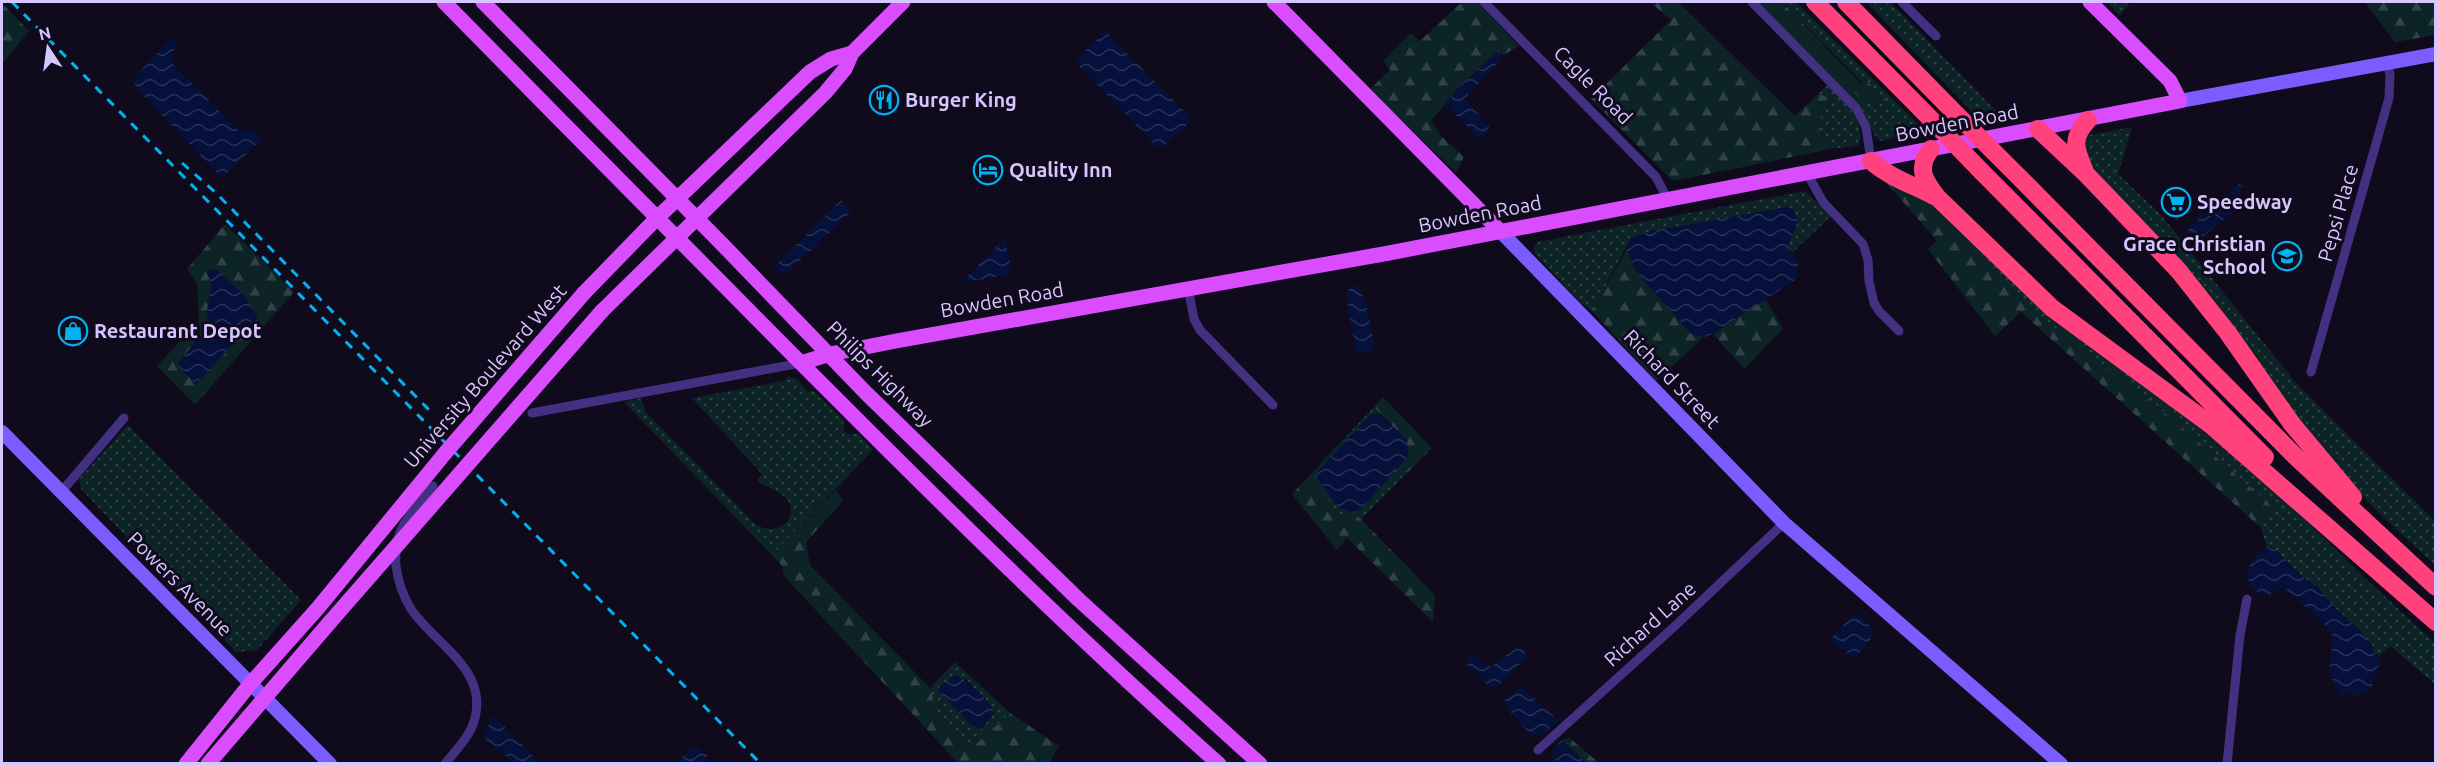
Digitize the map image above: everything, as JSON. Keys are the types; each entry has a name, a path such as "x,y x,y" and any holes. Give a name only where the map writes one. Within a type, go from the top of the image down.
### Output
{"highway":[{"path":"1815,2 2255,448 2390,580"},
{"path":"1846,2 2297,458 2436,587"},
{"path":"2086,174 2076,145 2076,136 2088,120"},
{"path":"2038,129 2151,239 2197,293 2299,432 2406,561"},
{"path":"1931,149 1924,158 1922,168 1923,177 1936,197 2052,308 2211,425 2436,622"},
{"path":"1871,161 1884,172 1897,176 1936,197"}],"main road":[{"path":"444,2 656,219 1061,619 1219,764"},
{"name":"Philips Highway","path":"483,2 867,394 1079,600 1260,764"},
{"name":"University Boulevard West","path":"208,764 263,697 602,311 825,93 845,69 852,53 903,2"},
{"name":"Richard Street","path":"1274,2 1500,231"},
{"path":"2090,2 2170,81 2180,101"},
{"name":"University Boulevard West","path":"186,764 250,683 318,608 461,434 584,293 656,219 810,72 831,59 852,53"},
{"name":"Bowden Road","path":"801,363 830,354 1668,200 2180,101"},
{"path":"1061,619 1079,600"}],"street":[{"name":"Cagle Road","path":"1485,2 1656,177 1668,200"},
{"path":"1752,2 1856,108 1866,127 1871,161"},
{"path":"1902,2 1936,36"},
{"name":"Bowden Road","path":"2180,101 2436,54"},
{"name":"Pepsi Place","path":"2311,372 2389,98 2390,75 2387,62"},
{"path":"1808,173 1823,202 1863,244 1868,260 1869,281 1874,303 1899,331"},
{"name":"Richard Street","path":"1500,231 1784,523 2061,764"},
{"path":"1188,288 1194,319 1200,330 1273,405"},
{"name":"Bowden Road","path":"532,413 801,363"},
{"path":"62,491 124,418"},
{"name":"Powers Avenue","path":"2,432 330,764"},
{"path":"433,486 403,524 395,553 398,576 405,598 419,619 466,669 475,692 476,705 472,726 445,764"},
{"name":"Richard Lane","path":"1538,750 1784,523"},
{"path":"2227,764 2240,635 2247,599"}],"green space":[{"path":"1462,2 1477,2 1519,46 1503,55 1499,50 1461,85 1431,121 1441,136 1464,157 1456,172 1369,90 1390,70 1383,61 1411,33 1420,41"},
{"path":"1650,2 1678,2 1795,116 1819,93 1831,100 1816,125 1832,149 1673,181 1591,99 1671,20"},
{"path":"1756,2 1765,2 1889,109 1782,2 1796,2 1925,131 1880,141 1860,107"},
{"path":"1765,2 1782,2 1860,83 1868,82 1893,106 1889,109 1876,100 1863,101"},
{"path":"1866,2 1890,2 2006,121 1984,124"},
{"path":"2107,2 2126,2 2129,5 2120,15"},
{"path":"2365,2 2435,2 2435,35 2395,42"},
{"path":"2,3 29,31 2,64"},
{"path":"1827,85 1852,111 1859,127 1859,145 1832,149 1816,125 1831,100 1819,93"},
{"path":"2132,127 2118,174 2161,215 2296,383 2435,521 2435,565 2342,475 2197,286 2187,267 2084,159 2080,145 2089,135"},
{"path":"1885,181 1920,194 1951,217 2027,307 2149,399 2273,507 2261,528 2021,312 1995,336 1928,249 1937,241"},
{"path":"1805,191 1831,216 1792,253 1788,245 1798,221 1770,210 1766,213 1652,231 1631,238 1592,311 1579,301 1535,254 1534,248 1537,242"},
{"path":"1951,217 2271,486 2435,643 2435,684 2390,646 2380,656 2374,653 2360,630 2337,610 2318,588 2273,548 2267,547 2261,528 2272,507 2149,399 2027,307"},
{"path":"225,224 294,292 195,405 157,366 199,321 197,284 187,269","holes":["207,278 257,319 179,362 209,325 207,311 212,285"]},
{"path":"1627,249 1635,270 1691,334 1704,337 1656,381 1592,311"},
{"path":"1766,299 1783,329 1744,369 1713,334"},
{"path":"788,376 797,379 808,392 814,391 843,419 844,430 849,435 858,433 873,450 772,555 624,402 641,398 645,411 754,523 763,528 778,528 785,524 791,512 786,498 757,480 762,474 692,398 784,381"},
{"path":"1383,397 1432,448 1408,472 1400,465 1408,456 1407,440 1374,407"},
{"path":"1374,407 1380,414 1370,415 1361,509 1400,465 1408,472 1361,519 1352,512 1340,515 1309,476"},
{"path":"128,425 301,600 257,650 236,652 81,489 79,479"},
{"path":"1309,476 1340,515 1352,512 1361,519 1435,595 1433,622 1347,538 1337,550 1292,494"},
{"path":"836,490 843,501 806,542 810,565 930,688 937,713 973,747 1010,713 1059,746 1049,763 958,763 784,576 782,566 772,555"},
{"path":"955,662 1010,713 973,747 937,713 930,688","holes":["966,679 986,700 994,714 971,725 939,692"]},
{"path":"1570,738 1599,763 1586,763 1562,740"}],"water":[{"path":"1105,31 1189,116 1190,122 1163,147 1157,147 1076,63 1077,59"},
{"path":"172,37 177,45 172,54 173,64 239,131 253,130 262,139 222,178 136,88 133,79"},
{"path":"1499,50 1502,59 1465,98 1489,127 1488,132 1482,138 1476,137 1446,104 1461,85"},
{"path":"2239,184 2243,187 2240,190 2242,203 2240,207 2201,238 2195,240 2190,237 2188,228"},
{"path":"841,200 852,211 784,276 775,266"},
{"path":"1787,207 1793,209 1798,221 1788,245 1799,265 1795,280 1713,334 1704,337 1691,334 1635,270 1627,249 1631,238 1652,231"},
{"path":"1005,238 1012,274 961,283"},
{"path":"210,269 216,269 242,293 257,315 257,319 196,384 179,368 179,362 209,325 207,311 212,285 207,273"},
{"path":"1359,286 1367,308 1375,348 1363,354 1356,351 1346,296 1350,287"},
{"path":"1380,414 1407,440 1408,457 1361,509 1352,512 1338,507 1317,478 1318,471 1370,415"},
{"path":"2267,547 2273,548 2318,588 2337,610 2360,630 2373,646 2374,653 2380,656 2371,689 2365,694 2339,695 2329,671 2333,637 2324,624 2285,588 2265,595 2255,590 2250,584 2248,570 2251,563 2260,551"},
{"path":"1856,612 1866,621 1872,633 1862,651 1851,657 1830,639"},
{"path":"1517,647 1523,649 1527,657 1496,688 1490,687 1467,664 1471,656 1474,656 1491,667"},
{"path":"954,675 972,686 992,708 994,713 981,730 965,718 939,692 939,687"},
{"path":"1522,686 1557,719 1557,722 1539,736 1531,735 1505,706 1505,699"},
{"path":"493,715 540,763 514,763 483,737"},
{"path":"1562,740 1586,763 1559,763 1553,758 1552,750"},
{"path":"697,747 707,755 706,763 677,763 691,748"}],"railway":[{"path":"12,2 761,764"},
{"path":"182,163 216,193 434,415"}],"place":[{"name":"Burger King","path":"884,100"},
{"name":"Quality Inn","path":"988,170"},
{"name":"Speedway","path":"2176,202"},
{"name":"Grace Christian School","path":"2287,256"},
{"name":"Restaurant Depot","path":"73,331"}]}
